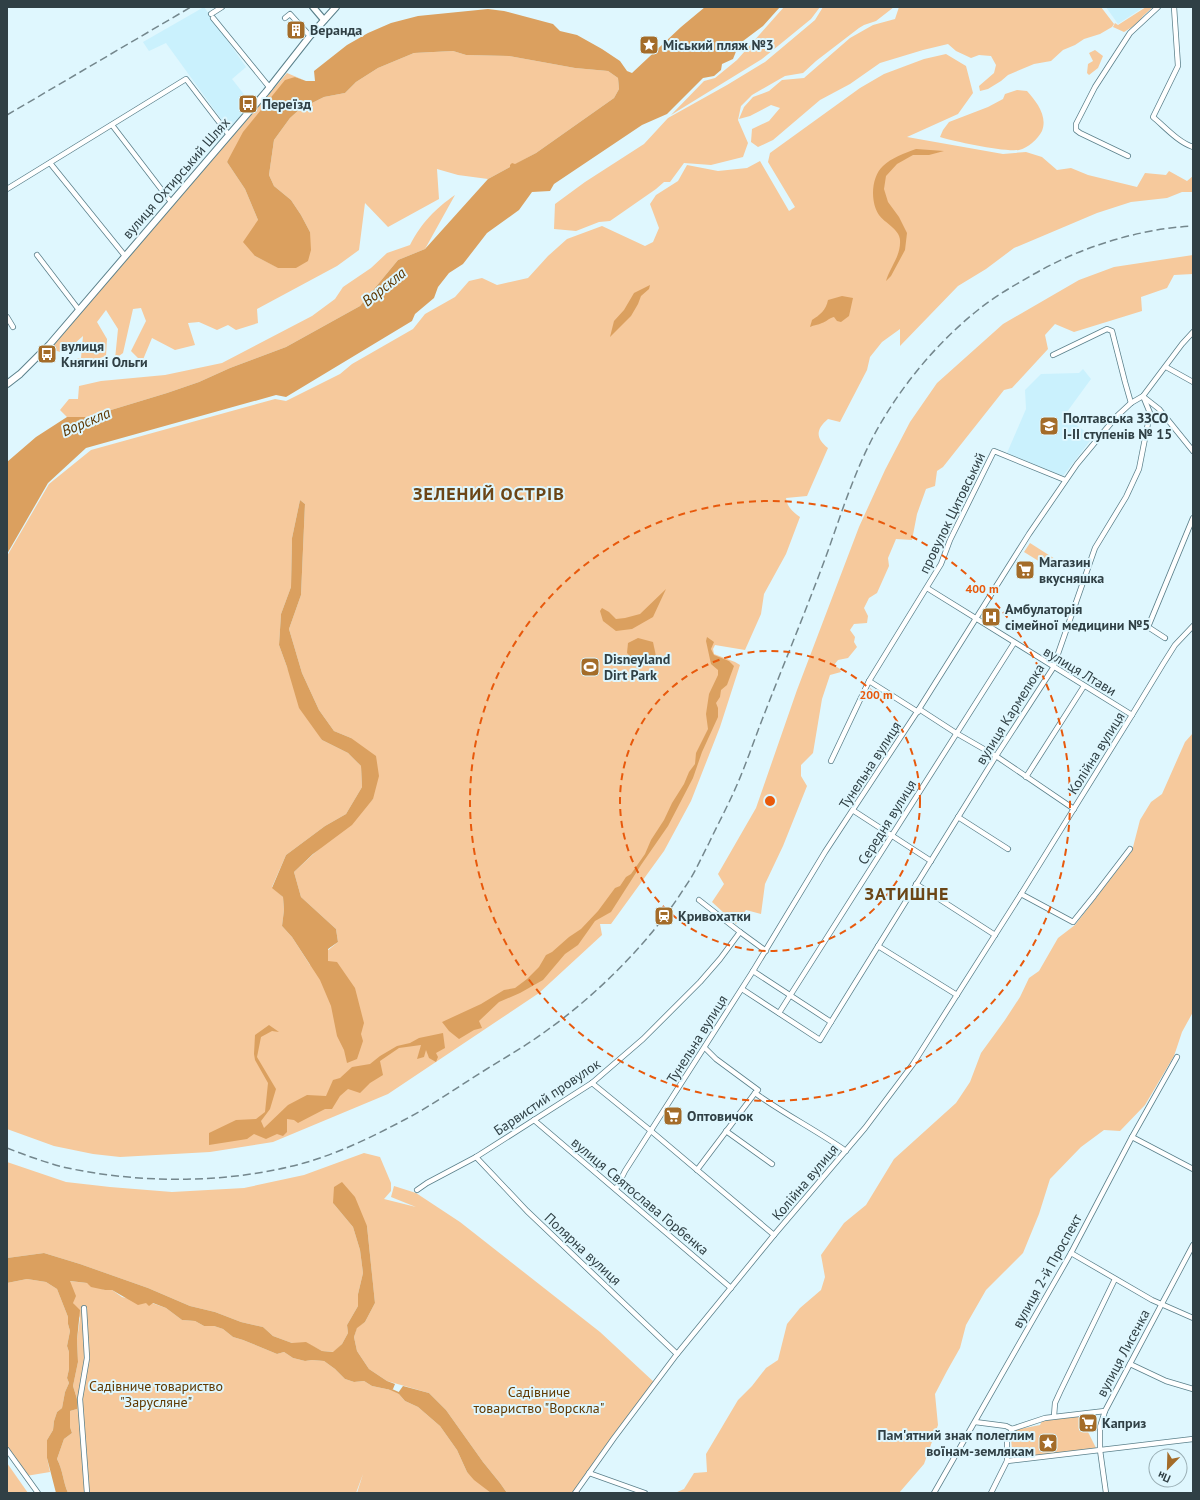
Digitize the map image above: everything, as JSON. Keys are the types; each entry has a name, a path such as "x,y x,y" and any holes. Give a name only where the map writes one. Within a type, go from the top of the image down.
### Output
{"main road":[{"name":"вулиця Охтирський Шлях","path":"7,384 20,374 50,344 170,202 270,88 310,36 336,7"}],"street":[{"path":"222,7 212,16 270,88"},
{"path":"312,7 324,20"},
{"path":"1128,156 1080,133 1076,130 1076,124 1095,87 1130,33 1158,7"},
{"path":"1174,7 1178,66 1153,117 1172,134 1193,147"},
{"path":"285,18 290,14 310,36"},
{"path":"7,190 186,79 229,135"},
{"path":"112,125 170,202"},
{"path":"50,163 125,256"},
{"path":"37,255 79,310"},
{"path":"7,317 13,327"},
{"path":"1053,355 1107,329 1112,331 1124,382 1131,403"},
{"name":"Тунельна вулиця","path":"616,1189 625,1171 742,990 825,852 854,811 1029,534 1065,480 1116,417 1131,403 1143,396 1192,335"},
{"path":"1166,367 1193,382"},
{"path":"1143,396 1159,410 1193,451"},
{"name":"вулиця Кармелюка","path":"779,1014 820,1040 996,756 1053,668 1095,548 1126,497 1138,469 1150,413 1143,396"},
{"name":"провулок Цитовський","path":"927,588 941,564 950,540 994,451 1065,480"},
{"path":"1165,638 1148,627 1193,518"},
{"path":"831,761 869,681 927,588"},
{"name":"вулиця Лтави","path":"927,588 1053,668 1132,715"},
{"name":"Колійна вулиця","path":"575,1493 677,1354 774,1235 865,1128 913,1064 996,935 1175,645 1193,626"},
{"name":"Середня вулиця","path":"779,1014 1014,643"},
{"path":"869,681 996,756 1074,809"},
{"path":"1026,777 1084,686"},
{"path":"854,811 931,861"},
{"path":"958,817 1008,850"},
{"path":"1021,894 1072,922 1130,849"},
{"path":"916,884 996,935"},
{"path":"699,900 766,950"},
{"name":"Барвистий провулок","path":"417,1190 476,1157 592,1083 643,1039 700,982 720,959 740,932"},
{"path":"878,946 957,995"},
{"path":"753,972 831,1022"},
{"path":"742,990 779,1014"},
{"path":"697,1170 758,1090 716,1059 705,1048"},
{"name":"вулиця 2-й Проспект","path":"934,1493 1071,1253 1132,1137 1177,1057"},
{"path":"592,1083 774,1235"},
{"path":"755,1093 774,1107 846,1150"},
{"name":"вулиця Святослава Горбенка","path":"534,1120 731,1288"},
{"path":"726,1132 772,1164"},
{"path":"1132,1137 1193,1169"},
{"name":"Полярна вулиця","path":"476,1157 527,1211 677,1354"},
{"name":"вулиця Лисенка","path":"1012,1429 1054,1416 1105,1411 1193,1245"},
{"path":"1071,1253 1161,1304 1193,1318"},
{"path":"1054,1416 1055,1403 1115,1279"},
{"path":"84,1308 87,1358 80,1399 87,1493"},
{"path":"1130,1364 1166,1381 1193,1389"},
{"path":"1105,1411 1100,1427 1100,1450 1106,1493"},
{"path":"975,1422 1006,1426 1012,1429 1008,1440 1007,1461 991,1493"},
{"path":"1007,1461 1193,1439"},
{"path":"7,1450 38,1493"},
{"path":"589,1473 645,1493"}],"shaded area":[{"path":"204,7 246,67 232,79 250,102 244,107 246,110 229,128 166,43 149,51 143,42"},
{"path":"1106,7 1144,7 1118,24"},
{"name":"Полтавська ЗЗСО І-ІІ ступенів № 15","path":"1083,369 1091,379 1064,416 1093,437 1063,476 1007,453 1026,409 1025,390 1041,374 1079,373"}],"green space":[{"path":"784,7 820,7 811,19 762,59 671,115 704,81 715,78 737,60"},
{"path":"823,7 894,7 876,21 859,28 816,61 803,73 785,76 752,95 741,106 738,120 748,143 743,157 711,165 684,163 670,182 664,182 610,221 599,222 576,231 554,229 555,204 585,182 644,144 668,118 765,62 815,20"},
{"path":"899,7 1101,7 1114,24 1112,27 1100,34 1084,39 1063,50 1051,61 1034,64 1008,75 988,89 980,91 979,86 994,73 996,65 991,56 979,55 971,58 956,51 948,44 880,63 850,84 820,100 773,140 758,147 751,142 752,129 769,121 780,108 771,105 750,116 739,119 744,107 753,97 769,91 782,80 804,78 850,38 873,25 895,19"},
{"path":"1146,7 1153,7 1137,24 1124,32 1113,27 1115,23 1118,25"},
{"path":"1095,50 1103,56 1098,68 1089,75 1087,73 1088,64 1093,61 1089,53"},
{"path":"453,51 466,55 509,56 575,68 608,71 618,78 619,89 614,98 536,153 488,179 458,175 437,169 439,199 388,227 365,203 359,250 337,266 257,309 258,323 236,330 228,325 217,330 199,322 188,323 195,345 175,350 152,338 142,362 131,351 146,321 141,308 133,309 123,353 115,359 118,329 106,310 97,322 107,339 106,356 76,366 71,359 81,358 83,336 64,353 50,349 287,73 306,81 295,77 227,162 245,189 258,220 255,256 279,268 296,268 310,232 291,200 274,186 269,175 274,140 290,118 300,109 324,97 345,93 356,82 378,68 414,53"},
{"path":"946,54 966,66 973,93 958,114 907,137 1003,154 1026,152 1042,157 1057,170 1071,168 1088,175 1137,187 1145,173 1166,175 1169,171 1187,181 1193,176 1193,192 1182,192 1167,198 1131,202 1097,213 1014,248 986,269 958,286 900,346 900,329 882,342 870,357 867,370 840,422 828,419 819,430 819,437 821,441 828,448 807,496 786,498 791,509 800,517 786,554 764,594 761,614 745,650 715,645 713,649 714,654 740,665 720,727 691,801 664,851 611,924 600,924 602,935 539,993 388,1094 273,1142 210,1152 120,1157 93,1154 54,1146 7,1129 7,556 49,484 91,450 275,399 286,401 340,374 352,364 413,329 425,314 455,297 469,281 482,278 497,285 528,278 548,256 567,239 602,226 645,246 653,242 659,228 650,204 656,195 678,181 687,165 718,171 747,168 760,161 789,211 795,207 768,162 770,153 860,88 884,74 924,59","holes":["300,500 305,504 301,595 289,629 302,673 319,710 334,731 351,738 373,799 294,872 301,897 336,929 338,942 310,965 292,937 282,926 284,910 283,897 272,887 286,855 325,826 346,814 362,787 361,766 348,753 322,740 287,667 279,645 281,614 291,587 292,538"]},
{"path":"1017,90 1027,91 1034,99 1040,109 1043,120 1042,131 1032,143 1026,147 1019,150 1002,150 940,137 949,122 988,107 1003,99 1005,94"},
{"path":"455,195 425,249 398,260 360,306 286,347 230,368 199,382 88,417 67,417 60,410 69,399 78,399 79,386 101,381 165,375 222,363 312,316 335,299 343,287 371,268 387,253 410,245 419,229 441,205"},
{"path":"1193,255 1193,274 1174,275 1167,288 1141,297 1142,311 1074,332 1055,324 1045,335 1048,349 1012,388 1004,390 943,467 937,471 935,486 926,489 917,514 912,540 896,539 888,558 889,566 877,593 869,598 864,608 868,616 867,623 854,624 850,630 855,637 854,642 857,647 848,658 838,660 834,665 840,669 841,672 830,675 822,699 813,753 801,765 801,776 807,786 783,846 765,884 761,914 746,910 736,924 712,902 724,884 718,874 756,808 797,690 859,527 885,470 910,422 937,383 1003,324 1079,280 1114,267"},
{"path":"1030,543 1055,559 1050,568 1024,552"},
{"path":"1193,733 1193,1012 1182,1032 1174,1056 1145,1105 1120,1131 1104,1130 1081,1147 1050,1179 1039,1214 1023,1253 986,1290 966,1325 960,1348 935,1394 938,1425 924,1464 899,1493 675,1493 684,1489 694,1473 707,1472 706,1454 738,1400 752,1386 766,1368 778,1360 787,1324 800,1308 821,1290 825,1277 821,1255 844,1223 866,1205 894,1159 956,1103 970,1082 981,1053 1020,997 1029,978 1039,971 1058,938 1075,925 1132,851 1140,820 1151,802 1162,794 1185,742"},
{"name":"Садівниче товариство \"Ворскла\"","path":"364,1153 380,1157 391,1183 391,1191 384,1199 416,1207 391,1197 394,1186 416,1193 460,1222 600,1332 655,1383 575,1493 507,1493 446,1410 429,1393 387,1381 369,1369 357,1351 354,1337 357,1327 365,1322 375,1303 367,1226 333,1203 353,1227 360,1250 363,1273 358,1294 358,1306 347,1325 348,1333 342,1344 334,1352 322,1351 306,1343 292,1343 273,1336 263,1327 241,1322 215,1312 190,1306 148,1288 44,1253 7,1258 7,1162 66,1182 172,1192 244,1188 304,1175"},
{"path":"27,1279 46,1282 57,1289 68,1317 70,1331 67,1346 69,1352 69,1369 67,1378 69,1383 65,1392 62,1408 57,1412 53,1430 47,1440 47,1458 50,1472 26,1476 7,1450 7,1283"},
{"name":"Садівниче товариство \"Зарусляне\"","path":"69,1281 87,1283 105,1290 112,1290 122,1297 152,1303 166,1308 182,1320 195,1321 204,1326 214,1326 223,1329 233,1337 277,1354 284,1352 293,1358 305,1361 324,1361 345,1379 354,1382 364,1381 372,1386 398,1393 405,1401 418,1407 440,1426 457,1450 467,1472 491,1493 357,1493 363,1474 356,1493 68,1493 61,1467 57,1459 64,1439 72,1433 70,1427 70,1411 77,1409 77,1399 73,1386 78,1362 77,1340 80,1318 73,1303"},
{"path":"1080,1416 1096,1448 1013,1459 1011,1439 1015,1430 1040,1425 1042,1421"},
{"path":"7,1463 28,1493 7,1493"}],"water":[{"name":"Ворскла","path":"705,7 780,7 763,26 739,44 733,59 722,64 721,70 714,76 703,78 667,114 642,125 554,184 550,191 532,192 519,210 487,233 463,264 449,273 438,287 434,298 415,314 412,321 286,397 276,395 86,448 48,483 7,554 7,462 36,437 67,417 88,417 167,393 199,382 230,368 286,347 360,306 398,260 425,249 488,179 510,167 512,163 515,164 536,153 614,98 619,89 618,78 608,71 575,68 509,56 466,55 453,51 414,53 378,68 356,82 345,93 324,97 300,109 290,118 274,140 269,175 274,186 291,200 301,215 310,232 311,250 308,261 296,268 278,268 255,256 243,242 258,220 245,189 227,162 243,132 285,80 295,77 306,81 315,81 314,71 347,45 368,33 391,23 418,16 488,9 504,11 553,24 560,31 577,35 602,49 620,61 627,71 632,73 681,27"},
{"path":"916,149 944,151 929,155 913,155 897,164 886,176 884,189 888,202 899,217 907,233 905,250 891,276 886,281 899,251 900,240 898,233 879,215 876,210 873,197 874,183 879,171 886,163 898,156"},
{"path":"650,285 649,289 641,296 631,316 610,337 614,321 624,310 634,293"},
{"path":"842,296 853,298 849,316 841,322 837,321 834,317 810,327 812,320 826,307 828,300"},
{"path":"300,500 305,504 301,595 289,629 302,673 319,710 334,731 351,738 376,756 379,776 373,799 352,825 313,854 294,872 301,897 336,929 338,942 328,949 328,961 337,962 355,988 364,1023 361,1034 363,1041 357,1059 347,1063 344,1050 337,1036 331,1006 320,980 292,937 282,926 284,910 283,897 272,888 286,855 325,826 346,814 362,787 361,766 348,753 322,740 299,708 279,645 281,614 291,587 292,538"},
{"path":"666,589 653,617 632,629 616,631 603,621 600,611 602,608 616,619 640,614"},
{"path":"707,637 714,642 711,649 714,655 729,661 734,666 727,685 721,690 720,697 716,703 718,708 718,717 702,752 693,778 668,826 611,912 595,921 578,945 565,954 543,980 520,993 499,1002 479,1021 482,1028 474,1030 459,1039 449,1031 442,1022 481,1004 504,990 515,988 527,979 539,967 546,955 581,929 598,911 615,888 620,886 626,877 631,874 645,854 651,840 664,820 689,772 695,764 696,753 708,729 706,714 709,694 718,675 718,670 711,664 706,641"},
{"path":"638,638 653,642 657,661 637,664 627,653 628,643"},
{"path":"269,1025 279,1032 272,1031 261,1037 257,1057 276,1089 270,1109 261,1121 264,1128 288,1105 307,1095 326,1096 333,1080 340,1078 352,1067 370,1064 397,1046 410,1043 419,1038 443,1033 445,1048 436,1053 438,1057 436,1062 429,1058 426,1050 424,1057 417,1059 421,1045 399,1048 380,1061 383,1075 370,1083 360,1093 348,1089 340,1096 332,1109 325,1109 298,1123 294,1120 287,1119 287,1132 283,1136 277,1134 266,1139 254,1134 247,1139 209,1145 209,1133 236,1120 256,1119 265,1112 268,1083 255,1060 254,1054 255,1035"},
{"path":"342,1182 355,1197 367,1226 375,1303 365,1322 357,1328 354,1337 357,1351 369,1369 387,1381 395,1384 393,1389 391,1390 372,1386 364,1381 354,1382 345,1379 324,1361 305,1361 293,1358 284,1352 277,1354 233,1337 223,1329 214,1326 204,1326 195,1321 182,1320 166,1308 153,1303 149,1306 146,1303 138,1305 112,1290 91,1287 87,1283 70,1281 76,1296 73,1303 80,1310 77,1340 78,1362 73,1386 77,1399 77,1409 70,1411 70,1427 72,1433 64,1439 57,1459 61,1467 68,1493 56,1493 47,1458 47,1440 53,1430 57,1412 62,1408 65,1392 69,1383 67,1378 69,1369 69,1352 67,1346 70,1331 68,1317 57,1289 46,1282 27,1279 7,1283 7,1258 44,1253 148,1288 190,1306 215,1312 241,1322 263,1327 273,1336 292,1343 306,1342 322,1351 333,1352 342,1344 348,1333 347,1325 358,1306 358,1294 363,1273 360,1250 353,1227 333,1203 334,1187"},
{"path":"403,1386 429,1393 446,1410 507,1493 491,1493 474,1480 467,1472 457,1450 440,1426 418,1407 405,1401 398,1393"}],"waterway":[{"path":"390,1389 399,1393"}],"railway":[{"path":"7,115 191,7"},
{"path":"7,1148 63,1167 92,1173 153,1179 214,1178 275,1170 304,1163 343,1149 414,1115 523,1047 566,1016 604,983 640,947 671,907 695,871 740,779 860,466 882,421 893,403 918,369 962,323 998,295 1052,264 1090,248 1131,235 1193,226"}],"place":[{"name":"Веранда","path":"296,30"},
{"name":"Міський пляж №3","path":"649,45"},
{"name":"Переїзд","path":"248,104"},
{"name":"вулиця Княгині Ольги","path":"47,354"},
{"name":"Полтавська ЗЗСО І-ІІ ступенів № 15","path":"1049,426"},
{"name":"Магазин вкусняшка","path":"1025,570"},
{"name":"Амбулаторія сімейної медицини №5","path":"991,617"},
{"name":"Disneyland Dirt Park","path":"590,667"},
{"name":"Кривохатки","path":"664,916"},
{"name":"Оптовичок","path":"673,1116"},
{"name":"Каприз","path":"1088,1423"},
{"name":"Пам'ятний знак полеглим воїнам-землякам","path":"1048,1443"}],"district":[{"name":"ЗЕЛЕНИЙ ОСТРІВ","path":"489,494"},
{"name":"ЗАТИШНЕ","path":"907,894"}]}
